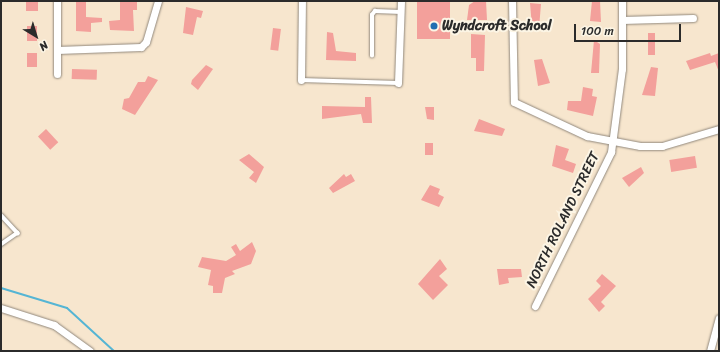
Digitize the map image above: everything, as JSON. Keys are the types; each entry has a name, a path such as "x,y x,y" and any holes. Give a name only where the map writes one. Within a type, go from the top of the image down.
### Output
{"street":[{"path":"57,1 57,74"},
{"path":"57,50 141,47 146,42 158,1"},
{"path":"301,80 302,1"},
{"path":"398,82 401,1"},
{"path":"512,1 514,102 559,125 613,141 662,146 719,129"},
{"name":"NORTH ROLAND STREET","path":"535,306 611,152 622,70 622,1"},
{"path":"622,20 693,18"},
{"path":"1,308 54,325 90,351"},
{"path":"710,351 719,318"}],"lane":[{"path":"372,56 372,15 375,11 401,12"},
{"path":"301,80 398,82"},
{"path":"1,215 18,233 1,245"}],"building":[{"path":"26,1 38,1 38,11 26,11"},
{"path":"76,1 86,1 86,17 102,18 102,22 91,23 91,32 76,31"},
{"path":"120,1 137,1 137,10 133,10 134,31 110,30 109,21 120,20"},
{"name":"Wyndcroft School","path":"417,1 450,1 450,39 417,39"},
{"path":"475,1 486,1 487,20 467,20 469,5"},
{"path":"592,1 600,1 601,22 590,21"},
{"path":"530,3 541,4 539,28 532,27"},
{"path":"186,7 203,11 201,18 197,17 193,35 183,33"},
{"path":"27,26 37,26 37,41 27,41"},
{"path":"273,28 281,29 278,51 270,50"},
{"path":"327,32 333,33 336,51 356,53 356,61 326,60"},
{"path":"648,33 655,33 655,55 648,55"},
{"path":"471,34 485,35 484,71 476,71 476,58 471,58"},
{"path":"594,40 600,44 599,73 591,73"},
{"path":"27,53 37,53 37,67 27,67"},
{"path":"710,53 711,56 719,53 719,72 715,62 690,70 686,61"},
{"path":"542,59 550,83 538,86 534,60"},
{"path":"206,65 213,69 198,90 191,84 192,80"},
{"path":"651,67 658,68 655,96 642,95"},
{"path":"72,69 97,70 97,80 72,79"},
{"path":"148,76 158,80 135,115 122,109 124,99 129,98 138,82 145,82"},
{"path":"583,87 593,89 592,96 597,97 593,116 567,110 568,101 581,101"},
{"path":"365,97 371,97 372,123 363,123 361,114 322,119 322,106 365,107"},
{"path":"425,107 434,107 434,120 427,119"},
{"path":"479,119 505,129 502,136 474,131"},
{"path":"46,129 58,142 50,150 38,137"},
{"path":"425,143 433,143 433,155 425,155"},
{"path":"556,145 569,149 565,160 576,164 573,173 552,166"},
{"path":"249,154 264,167 256,183 249,178 254,172 239,160"},
{"path":"695,156 697,168 671,172 669,160"},
{"path":"641,167 644,173 629,187 622,178"},
{"path":"344,174 346,177 351,174 355,181 333,193 329,188"},
{"path":"430,185 440,189 438,194 444,197 439,207 421,200"},
{"path":"252,242 256,251 251,264 232,271 235,274 225,278 222,293 213,293 213,286 208,285 211,270 198,267 202,257 226,261 236,255 231,247 236,244 240,251"},
{"path":"440,259 447,269 439,276 448,285 433,300 418,284"},
{"path":"497,269 521,269 522,277 508,278 509,283 499,285"},
{"path":"602,274 616,286 601,302 605,306 599,312 588,299 601,286 596,281"}],"waterway":[{"path":"1,288 67,308 114,351"}],"place":[{"name":"Wyndcroft School","path":"434,26"}]}
